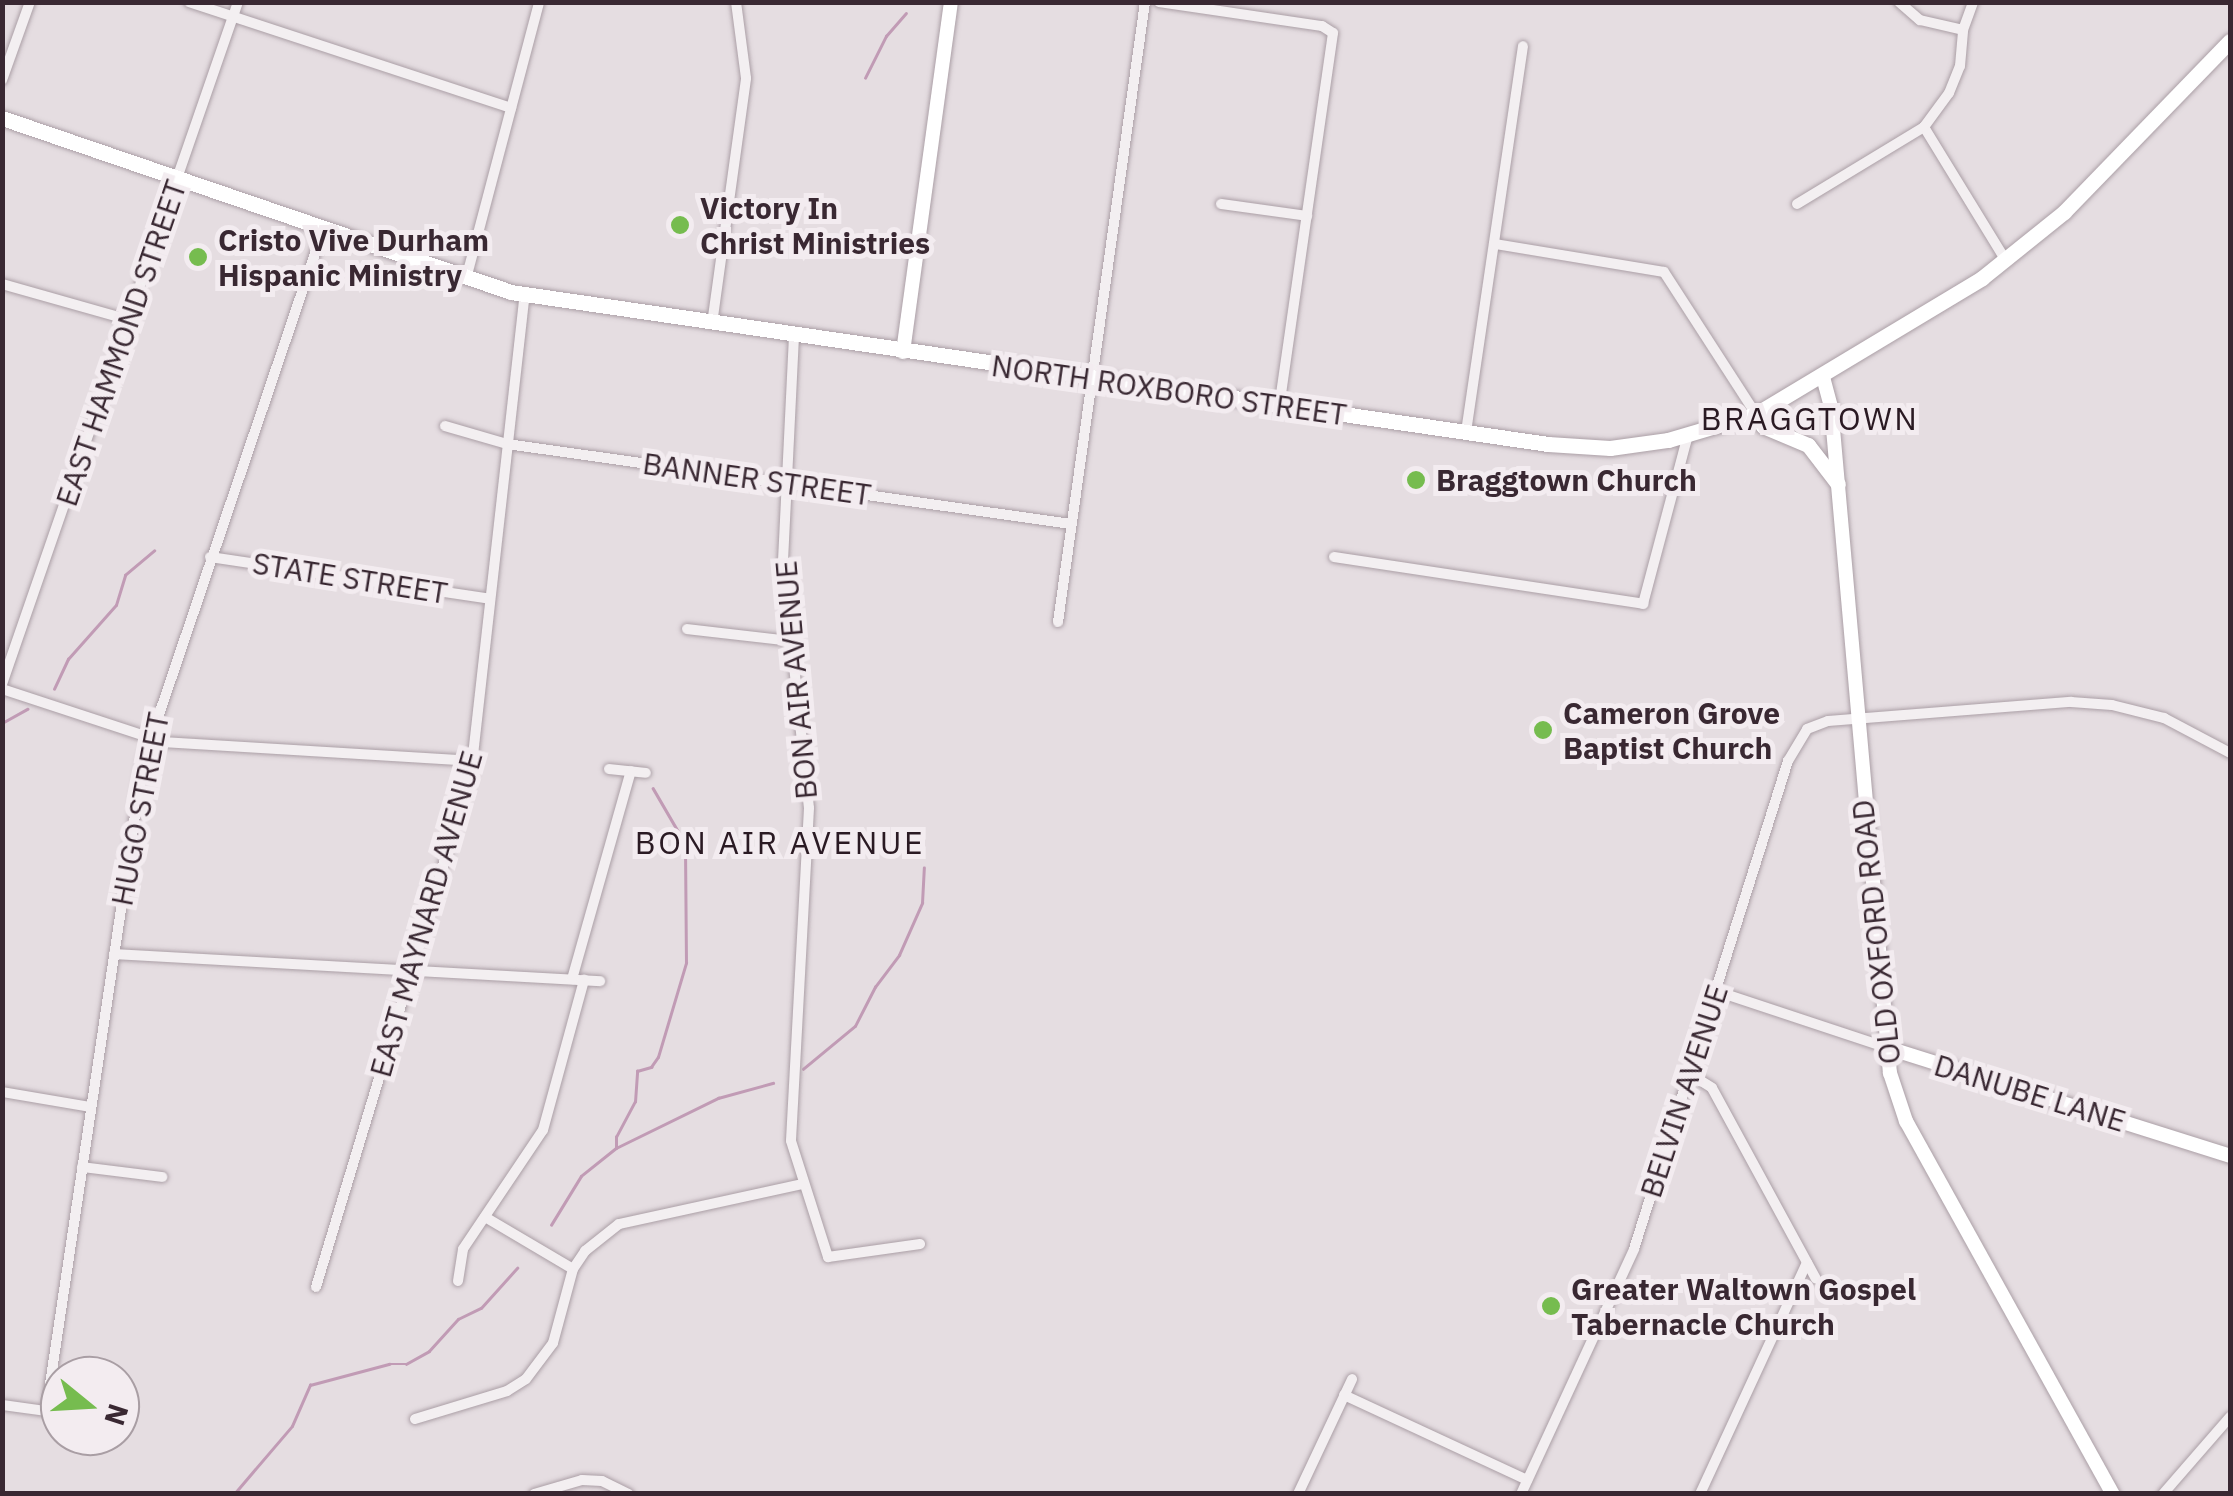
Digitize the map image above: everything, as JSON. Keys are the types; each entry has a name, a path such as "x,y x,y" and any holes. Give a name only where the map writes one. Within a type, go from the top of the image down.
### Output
{"main road":[{"name":"NORTH ROXBORO STREET","path":"2,118 525,296 1594,448 1688,434 1756,414 1823,378 2006,261 2096,181 2230,41"},
{"path":"1756,414 1763,426 1808,445 1838,484"}],"street":[{"path":"2,80 30,2"},
{"path":"189,2 511,108"},
{"name":"EAST HAMMOND STREET","path":"2,687 238,2"},
{"path":"466,279 539,2"},
{"path":"712,324 746,78 736,2"},
{"path":"903,352 950,2"},
{"path":"1058,622 1144,2"},
{"path":"1159,2 1322,26 1333,32 1280,406"},
{"path":"1899,2 1920,20 1963,30"},
{"path":"1798,204 1924,127 1960,66 1963,30 1974,2"},
{"path":"1466,432 1523,46"},
{"path":"1924,127 2006,261"},
{"path":"1221,204 1306,216"},
{"name":"HUGO STREET","path":"2,1405 46,1411 148,739 322,230"},
{"path":"1495,244 1664,272 1756,414"},
{"path":"2,284 129,320"},
{"name":"EAST MAYNARD AVENUE","path":"316,1287 473,762 525,296"},
{"name":"BON AIR AVENUE","path":"794,336 783,560 809,808 790,1126 803,1184 828,1257 920,1244"},
{"name":"OLD OXFORD ROAD","path":"1823,378 1830,398 1838,484 1885,1047 1906,1121 2112,1494"},
{"name":"BANNER STREET","path":"445,426 507,444 1071,524"},
{"path":"1334,557 1644,604 1688,434"},
{"name":"STATE STREET","path":"210,557 490,599"},
{"path":"687,629 791,641"},
{"path":"2,687 148,739 473,762"},
{"name":"BELVIN AVENUE","path":"1521,1494 1634,1249 1796,743 1814,725 1856,718 2090,703 2164,718 2230,753"},
{"path":"609,769 646,773"},
{"path":"458,1281 459,1258 543,1130 630,772"},
{"path":"114,954 600,981"},
{"name":"DANUBE LANE","path":"1716,991 2230,1156"},
{"path":"1690,1074 1712,1088 1816,1278"},
{"path":"2,1092 91,1107"},
{"path":"82,1168 162,1177"},
{"path":"415,1419 507,1391 526,1379 553,1344 573,1269 585,1251 619,1224 803,1184"},
{"path":"485,1217 573,1269"},
{"path":"1700,1494 1807,1262"},
{"path":"1298,1494 1352,1380"},
{"path":"1344,1396 1528,1480"},
{"path":"2162,1494 2230,1417"},
{"path":"534,1494 582,1480 602,1481 629,1494"}],"waterway":[{"path":"865,78 886,36 906,13"},
{"path":"54,689 68,659 116,605 125,575 154,551"},
{"path":"2,723 27,709"},
{"path":"616,1148 616,1137 635,1102 637,1071 651,1067 658,1057 686,963 685,844 653,789"},
{"path":"803,1069 855,1026 875,987 899,955 922,903 924,868"},
{"path":"551,1225 581,1176 616,1148 718,1098 773,1083"},
{"path":"234,1494 292,1426 310,1385 389,1364 406,1364 429,1351 458,1319 481,1308 517,1268"}],"place":[{"name":"Victory In Christ Ministries","path":"680,225"},
{"name":"Cristo Vive Durham Hispanic Ministry","path":"198,257"},
{"name":"Braggtown Church","path":"1416,480"},
{"name":"Cameron Grove Baptist Church","path":"1543,730"},
{"name":"Greater Waltown Gospel Tabernacle Church","path":"1551,1306"}],"district":[{"name":"BRAGGTOWN","path":"1810,418"},
{"name":"BON AIR AVENUE","path":"780,842"}]}
